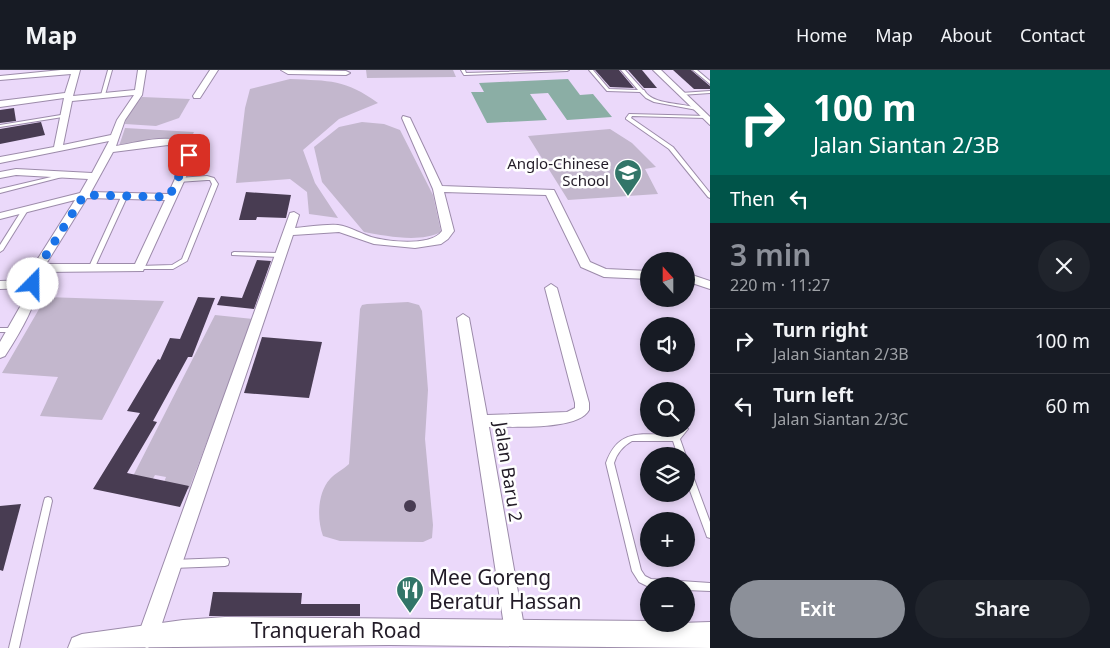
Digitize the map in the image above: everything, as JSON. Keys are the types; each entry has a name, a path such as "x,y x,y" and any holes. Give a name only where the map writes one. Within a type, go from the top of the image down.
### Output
{"main road":[{"name":"Tranquerah Road","path":"82,648 147,638 184,641 225,631 378,639 515,632 710,636"}],"street":[{"path":"0,78 76,70 68,97 67,115 58,148"},
{"path":"0,353 15,330 31,298 38,268 110,150 121,120 138,94 142,70"},
{"path":"197,96 214,70"},
{"path":"285,70 288,72 349,71"},
{"path":"657,70 697,109 708,116"},
{"path":"0,104 68,97 138,94"},
{"path":"288,232 344,229 374,241 392,244 430,244 447,237 448,231 438,189 406,118"},
{"path":"0,160 116,137"},
{"path":"38,268 138,268 189,155 186,144 168,142 110,150"},
{"path":"0,175 16,172 95,176"},
{"path":"438,189 550,192 585,264 604,273 640,275"},
{"path":"0,216 84,195 169,197"},
{"path":"147,638 294,215"},
{"path":"695,280 710,285"},
{"path":"0,285 33,284"},
{"path":"480,421 568,418 576,416 582,410 582,403 552,288"},
{"name":"Jalan Baru 2","path":"463,318 515,632"}],"lane":[{"path":"103,95 110,70"},
{"path":"463,70 465,74 567,70"},
{"path":"591,70 608,90 644,91"},
{"path":"623,70 644,91 647,97 655,101 697,109"},
{"path":"695,70 710,83"},
{"path":"681,94 710,92"},
{"path":"0,126 67,115"},
{"path":"708,116 631,115 628,118 672,148 710,196"},
{"path":"0,191 65,175"},
{"path":"138,268 173,267 185,260 215,184 212,179 208,178 177,180"},
{"path":"91,269 124,197"},
{"path":"0,250 25,210"},
{"path":"234,254 280,255"},
{"path":"0,330 15,330"},
{"path":"679,447 676,438 631,438 624,440 612,456 610,463 637,571 642,579 650,583 710,587"},
{"path":"695,493 710,534"},
{"path":"14,648 48,501"},
{"path":"173,564 225,562"}],"shaded area":[{"path":"366,70 453,70 456,77 367,78"},
{"path":"290,79 327,81 346,85 378,103 339,119 303,150 315,183 338,218 309,214 307,192 290,179 236,183 245,108 250,89"},
{"path":"568,79 580,95 593,94 612,117 567,120 548,93 530,94 547,120 487,123 471,92 484,92 479,83"},
{"path":"142,97 190,99 179,118 156,126 125,124 126,117"},
{"path":"362,122 384,124 400,130 433,195 441,232 413,238 392,237 364,232 322,182 314,147 339,127"},
{"path":"125,128 194,132 191,138 119,146"},
{"path":"610,129 632,143 656,167 645,169 658,194 568,200 528,136"},
{"path":"46,297 164,301 102,420 40,416 58,377 2,373"},
{"path":"408,302 419,305 422,311 428,390 425,439 433,525 432,538 423,542 340,541 323,536 319,515 320,499 332,477 349,464 360,309 362,305 367,304"},
{"path":"215,315 253,319 189,489 163,485 166,477 155,475 150,484 131,480"}],"building":[{"path":"595,70 619,70 634,88 610,87"},
{"path":"628,70 642,70 657,88 644,88"},
{"path":"673,70 691,70 710,86 710,89 694,89"},
{"path":"14,108 16,121 0,123 0,110"},
{"path":"41,122 45,135 0,144 0,129"},
{"path":"246,192 291,195 286,218 257,217 256,220 239,220"},
{"path":"257,260 271,261 254,309 217,305 221,296 242,298"},
{"path":"198,297 215,298 192,357 188,357 153,421 157,422 127,473 189,486 180,507 93,489 140,413 127,411 158,359 160,360 170,338 180,339"},
{"path":"262,337 322,342 309,398 244,393"},
{"path":"412,500 415,501 415,511 408,512 405,511 404,504 405,501"},
{"path":"21,504 3,571 0,570 0,506"},
{"path":"213,592 302,593 301,604 360,604 360,616 209,616"}],"place":[{"name":"Anglo-Chinese School","path":"628,197"},
{"name":"Mee Goreng Beratur Hassan","path":"410,614"}],"route":[{"path":"33,284 38,268 84,195 169,197 186,166 189,155"}]}
